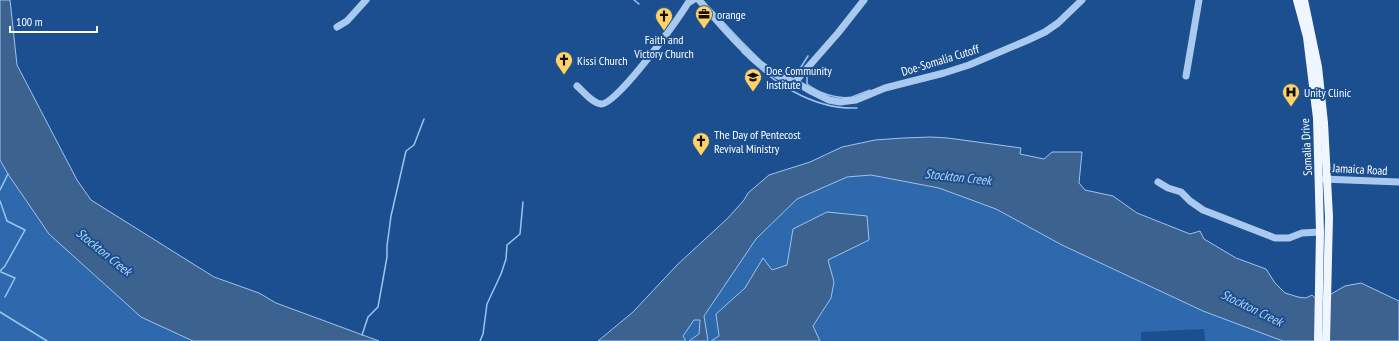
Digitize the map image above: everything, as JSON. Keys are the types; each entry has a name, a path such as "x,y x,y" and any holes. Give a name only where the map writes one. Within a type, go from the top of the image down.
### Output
{"main road":[{"name":"Somalia Drive","path":"1297,0 1307,37 1323,179 1329,217 1323,294"},
{"name":"Somalia Drive","path":"1304,0 1318,68 1324,123 1320,232 1323,294"},
{"path":"1318,341 1323,294"},
{"path":"1323,294 1326,341"}],"street":[{"path":"338,27 347,21 366,0"},
{"path":"577,86 598,104 604,104 616,95 651,55 667,35 688,4 693,0"},
{"name":"Doe-Somalia Cutoff","path":"699,0 727,32 762,66 780,77 794,82 830,100 840,102 856,100 904,82 969,65 1045,32 1058,23 1082,0"},
{"path":"794,82 838,33 864,0"},
{"path":"1186,76 1199,0"},
{"name":"Jamaica Road","path":"1323,179 1399,182"},
{"path":"1158,182 1168,188 1181,192 1190,201 1203,210 1275,238 1289,238 1302,233 1320,232"}],"shaded area":[{"path":"0,160 8,174 141,317 193,341 0,341"},
{"path":"871,175 939,188 996,209 1062,245 1203,311 1283,341 1205,341 1204,329 1141,332 1141,341 820,341 813,326 831,298 834,282 828,260 793,229 787,265 772,270 763,258 745,288 716,314 719,336 711,341 708,341 704,316 756,239 797,199 847,177"},
{"path":"694,320 701,320 699,334 689,341 686,341 683,336"}],"water":[{"name":"Stockton Creek","path":"0,0 10,0 17,65 77,180 91,200 214,277 259,293 276,303 379,341 193,341 141,317 49,234 0,160"},
{"name":"Stockton Creek","path":"931,137 1021,148 1020,154 1044,159 1052,152 1082,152 1079,183 1085,190 1113,196 1137,213 1190,234 1200,231 1204,239 1236,258 1266,269 1275,283 1285,293 1306,298 1312,295 1315,298 1326,297 1345,286 1361,283 1399,301 1399,341 1283,341 1203,311 1062,245 996,209 939,188 871,175 847,177 797,199 756,239 704,316 708,341 689,341 699,334 700,320 694,320 683,336 686,341 598,341 633,312 677,265 728,218 744,200 748,193 769,175 810,162 842,147 875,140"},
{"path":"827,212 867,216 869,240 828,260 834,282 831,298 813,326 820,341 711,341 719,336 716,314 745,288 763,258 772,270 787,265 793,229"}],"waterway":[{"path":"634,0 639,4"},
{"path":"710,8 760,60"},
{"path":"742,52 766,74 794,92 825,104 857,108"},
{"path":"768,66 787,75 796,75 808,56"},
{"path":"810,70 807,76 807,84 829,95 847,98 870,90"},
{"path":"362,335 368,317 378,307 387,257 391,216 406,151 414,145 424,119"},
{"path":"0,190 8,174"},
{"path":"0,201 7,221 25,230 5,266 0,271"},
{"path":"480,341 483,334 487,304 501,274 506,259 507,245 520,234 523,202"},
{"path":"1,272 15,278 5,297"},
{"path":"0,312 47,341"}],"place":[{"name":"orange","path":"704,29"},
{"name":"Faith and Victory Church","path":"664,31"},
{"name":"Kissi Church","path":"564,75"},
{"name":"Doe Community Institute","path":"753,92"},
{"name":"Unity Clinic","path":"1291,107"},
{"name":"The Day of Pentecost Revival Ministry","path":"701,156"}]}
